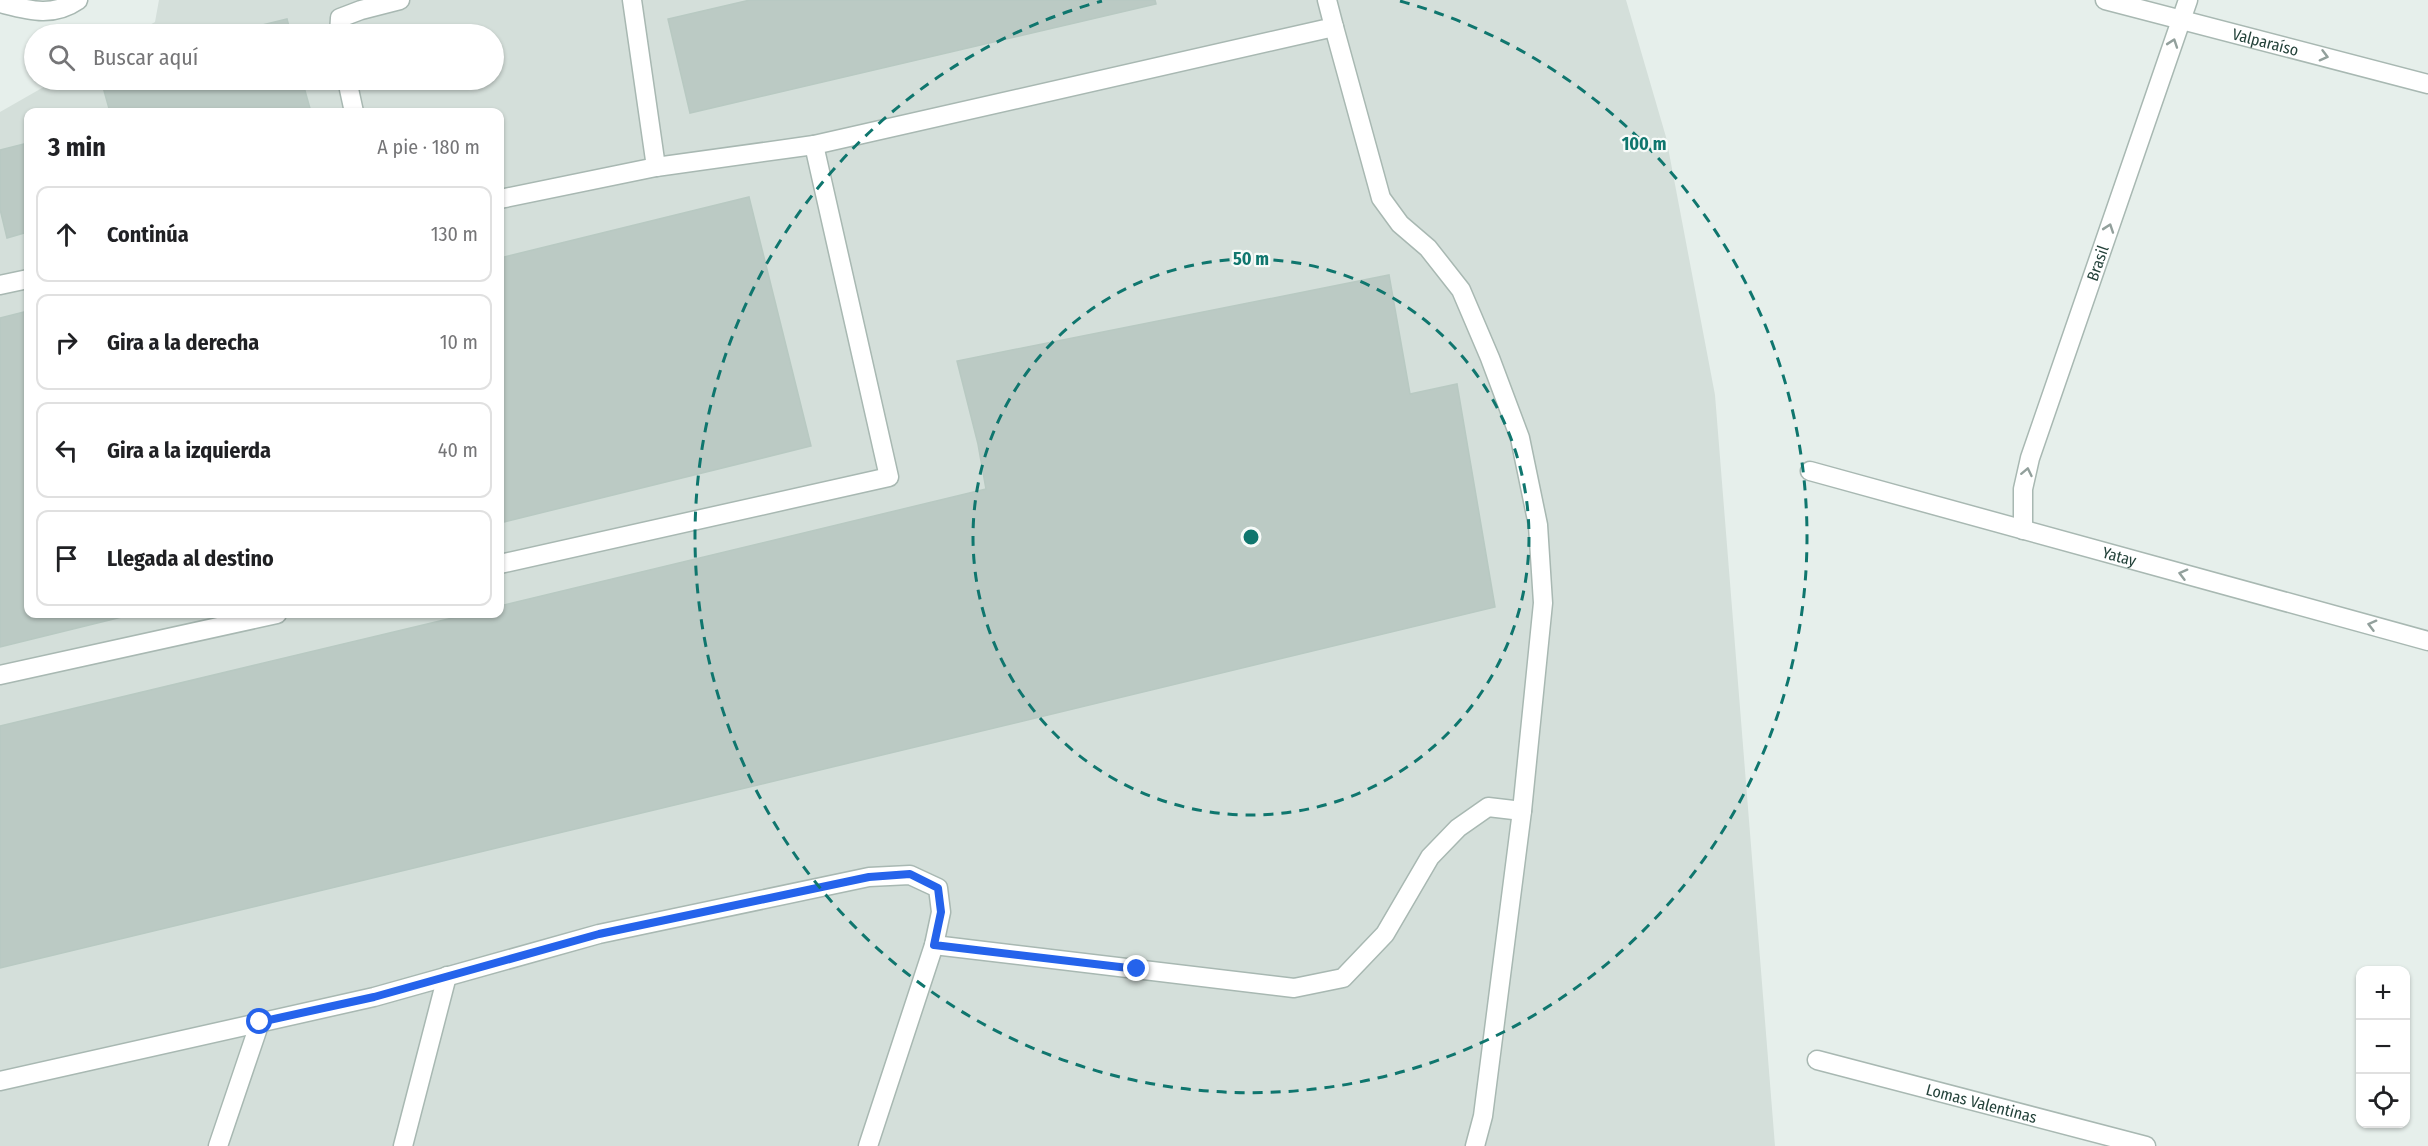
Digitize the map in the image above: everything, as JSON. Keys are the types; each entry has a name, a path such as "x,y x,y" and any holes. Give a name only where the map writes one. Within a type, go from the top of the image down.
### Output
{"street":[{"path":"340,24 340,18 400,0"},
{"path":"632,0 656,167"},
{"path":"1327,0 1381,198 1400,224 1428,248 1461,290 1520,438 1538,525 1543,603 1522,811 1483,1116 1475,1146"},
{"name":"Valparaíso","path":"2105,0 2182,18 2428,84"},
{"name":"Brasil","path":"2023,530 2023,489 2030,458 2188,0"},
{"path":"0,3 49,13 72,4"},
{"path":"504,198 656,167 814,145 1334,27"},
{"path":"349,90 353,108"},
{"path":"504,563 889,477 814,145"},
{"path":"0,285 24,280"},
{"name":"Yatay","path":"1810,471 2428,641"},
{"path":"0,675 259,618"},
{"path":"934,945 1294,988 1343,978 1385,933 1430,856 1458,828 1488,807 1522,811"},
{"path":"0,1081 374,997 599,934 869,877 910,874 938,888 941,912 934,945 868,1146"},
{"path":"403,1146 447,976"},
{"path":"218,1146 260,1022"},
{"name":"Lomas Valentinas","path":"1817,1060 2146,1146"}],"shaded area":[{"path":"159,0 1626,0 1666,137 1715,395 1775,1146 0,1146 0,112 38,90 504,90 504,24 152,24 155,22"}],"building":[{"path":"750,0 1155,0 1156,4 690,113 668,19"},
{"path":"287,19 288,24 266,24"},
{"path":"104,90 305,90 310,108 109,108"},
{"path":"24,144 24,233 7,238 0,209 0,150"},
{"path":"749,197 811,446 504,522 504,257"},
{"path":"1389,275 1410,394 1457,384 1495,607 0,968 0,726 452,618 504,618 504,605 986,489 978,444 957,361"},
{"path":"24,312 24,618 118,618 0,647 0,318"}],"route":[{"path":"260,1022 374,997 599,934 869,877 910,874 938,888 941,912 934,945 1137,969"}]}
